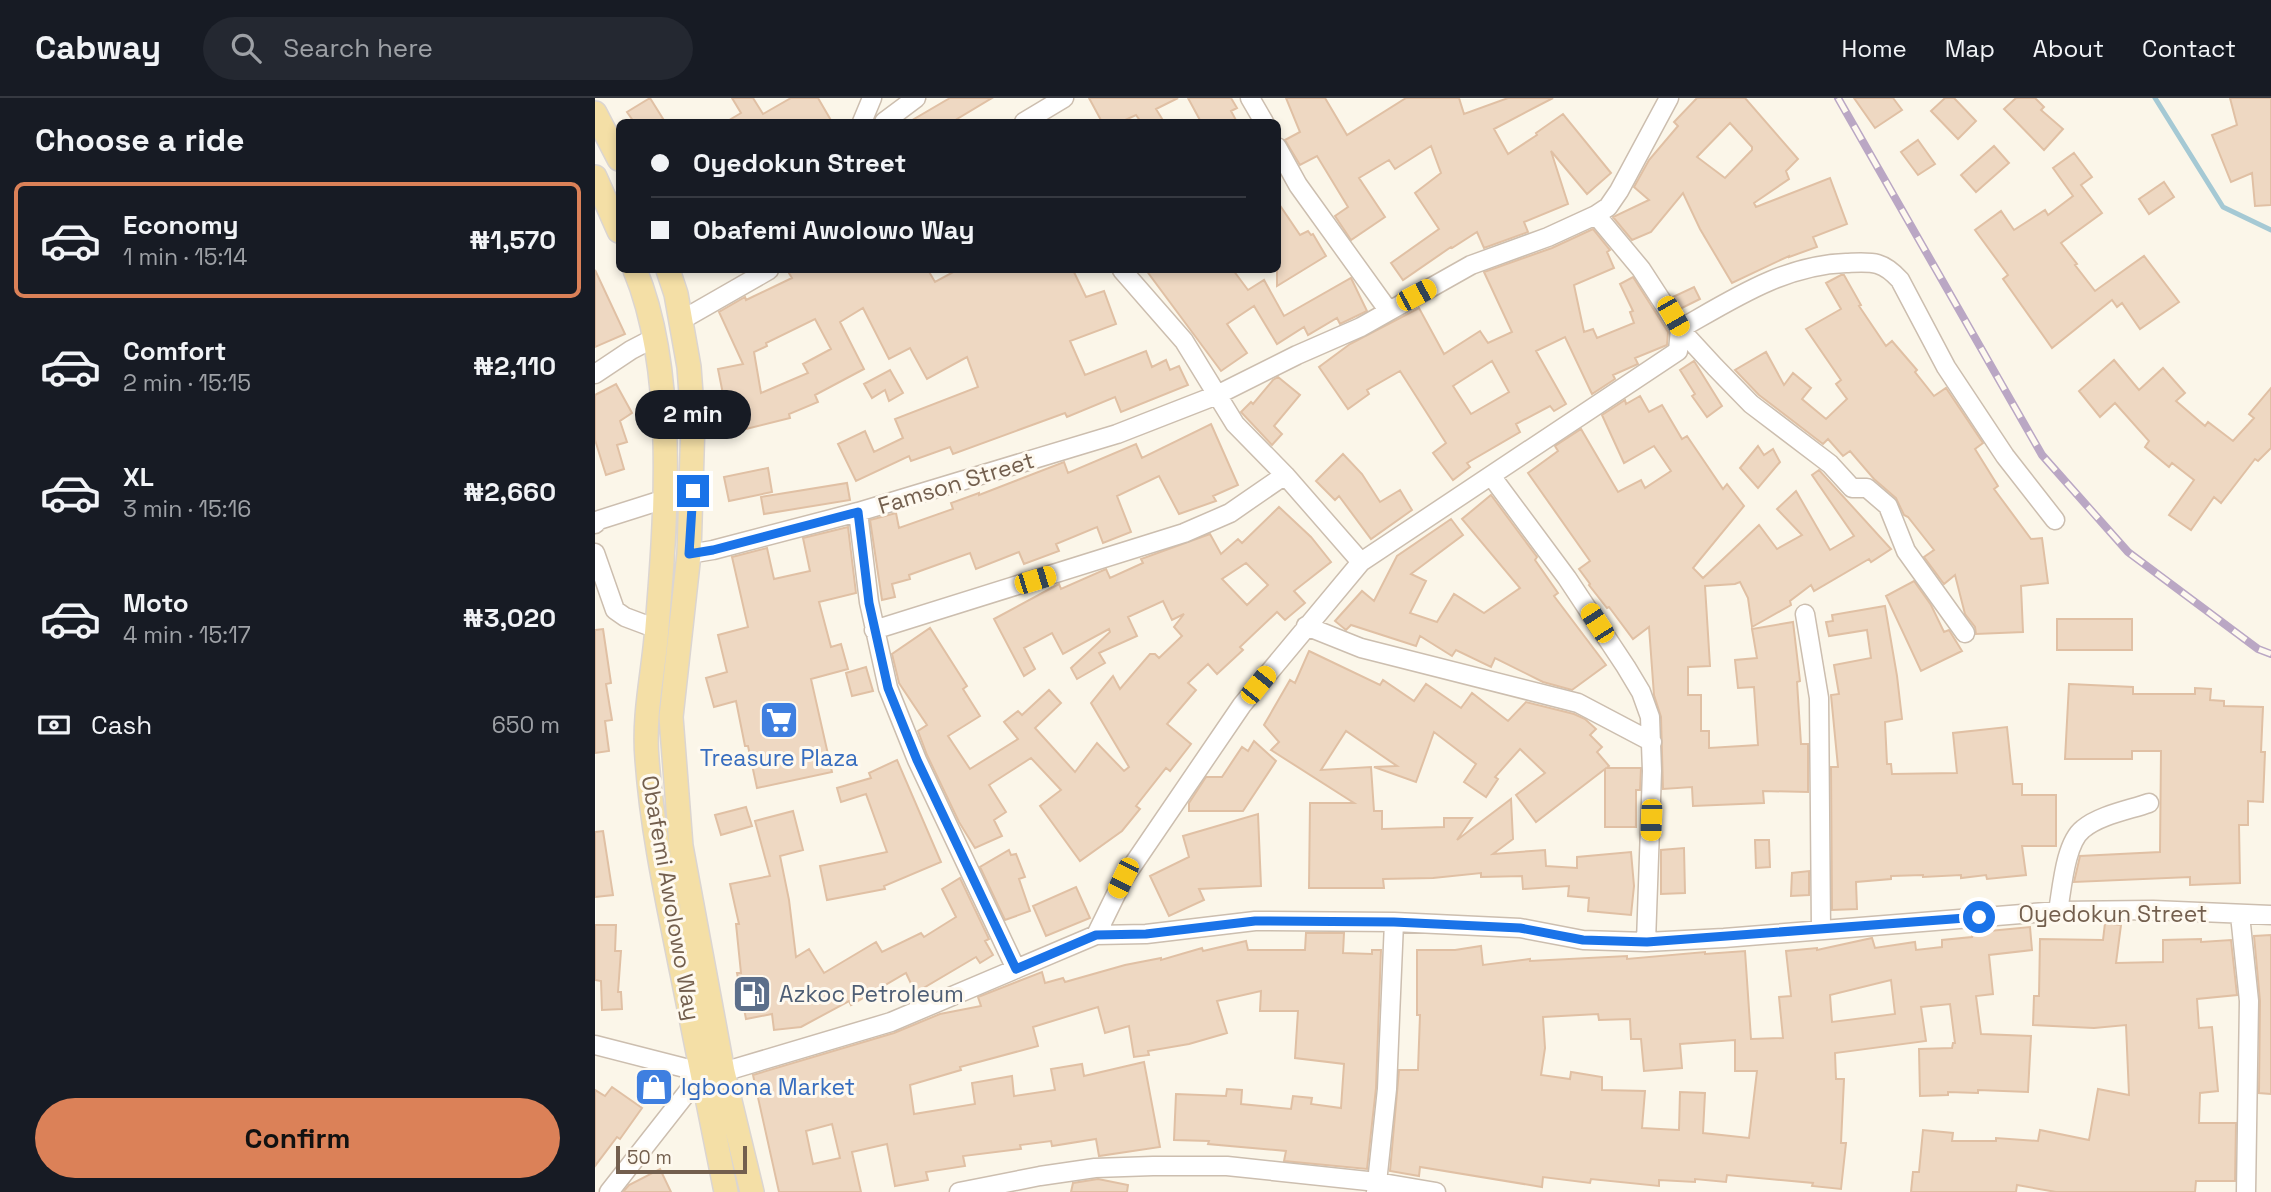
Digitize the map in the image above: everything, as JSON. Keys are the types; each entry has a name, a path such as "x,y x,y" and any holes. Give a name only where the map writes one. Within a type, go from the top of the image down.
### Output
{"main road":[{"path":"595,113 616,153"},
{"path":"595,177 616,223"},
{"name":"Obafemi Awolowo Way","path":"636,273 656,337 664,419 665,499 657,629 647,704 646,757 659,858 709,1076 752,1192"},
{"name":"Obafemi Awolowo Way","path":"669,273 689,367 693,421 689,554 671,717 672,748 681,846 726,1192"}],"street":[{"path":"863,119 872,98"},
{"path":"888,119 916,98"},
{"path":"1029,119 1064,98"},
{"path":"1250,98 1262,119"},
{"path":"1669,98 1619,191 1608,207 1596,215 1641,269 1680,329 1751,404 1830,464 1852,488 1867,488 1888,506 1906,551 1965,633"},
{"path":"1281,154 1299,185 1388,310"},
{"name":"Famson Street","path":"689,554 858,512 1117,434 1217,395 1360,327 1471,265 1548,237 1596,215"},
{"path":"1680,329 1743,293 1786,273 1838,263 1875,262 1890,269 1900,280 1946,366 2005,456 2055,520"},
{"path":"680,321 761,273"},
{"path":"1125,273 1184,341 1235,424 1285,475 1361,562"},
{"path":"1096,935 1123,878 1242,705 1361,562 1678,351 1680,329"},
{"path":"595,374 656,337"},
{"path":"874,630 1184,533 1230,513 1285,475"},
{"path":"1492,477 1567,578 1636,684 1650,717 1652,742 1647,942"},
{"path":"595,524 599,520 665,499"},
{"path":"858,512 874,630 888,688 917,760 1016,969"},
{"path":"595,553 615,610 625,617 657,629"},
{"path":"1805,614 1819,698 1821,929"},
{"path":"1306,625 1361,648 1578,703 1652,742"},
{"path":"2058,911 2073,841 2081,830 2091,823 2149,803"},
{"name":"Oyedokun Street","path":"709,1076 891,1022 1096,935 1146,934 1255,921 1394,922 1520,928 1583,940 1647,942 2058,911 2153,910 2271,915"},
{"path":"2240,915 2249,1001 2246,1192"},
{"path":"1377,1187 1387,1089 1394,922"},
{"path":"595,1045 709,1076"},
{"path":"609,1192 693,1085 709,1076"},
{"path":"959,1192 1095,1168 1153,1166 1227,1166 1377,1187 1436,1192"}],"building":[{"path":"650,98 663,119 632,119 627,112"},
{"path":"732,98 753,98 763,114 791,98 818,98 830,119 731,119 741,113"},
{"path":"950,98 992,98 957,119 914,119"},
{"path":"1089,98 1178,98 1156,109 1162,119 1139,119 1136,115 1127,119 1100,119"},
{"path":"1188,98 1231,98 1237,108 1231,111 1235,119 1199,119"},
{"path":"1286,98 1325,98 1347,135 1406,98 1459,98 1464,114 1508,98 1553,98 1494,129 1508,154 1563,114 1611,173 1587,194 1551,151 1568,204 1524,222 1528,232 1484,248 1477,232 1403,280 1391,263 1439,229 1415,193 1441,173 1431,146 1395,169 1389,160 1359,178 1385,217 1351,240 1335,216 1348,207 1317,156 1300,165 1285,140 1300,132"},
{"path":"1697,98 1745,98 1798,159 1786,171 1789,179 1754,203 1756,207 1830,178 1847,224 1813,237 1817,247 1789,256 1732,283 1700,229 1683,193 1651,232 1632,240 1613,217 1649,200 1634,187 1649,160 1678,126 1674,122","holes":["1730,123 1752,147 1725,178 1697,157"]},
{"path":"1854,98 1893,98 1902,110 1875,128"},
{"path":"1945,98 1954,98 1976,121 1958,139 1931,111"},
{"path":"2016,98 2035,98 2044,107 2041,110 2063,129 2044,150 2004,109"},
{"path":"2230,98 2271,98 2271,205 2255,206 2252,173 2231,182 2212,135 2237,125"},
{"path":"1918,140 1935,164 1918,175 1901,152"},
{"path":"1994,146 2009,163 1976,192 1961,175"},
{"path":"2074,153 2092,177 2081,185 2102,213 2061,243 2077,264 2075,265 2095,291 2144,256 2179,302 2140,329 2122,303 2117,307 2112,300 2052,348 2003,279 2008,275 1975,230 2001,211 2014,230 2045,210 2048,215 2073,196 2053,168"},
{"path":"2164,182 2174,197 2149,214 2139,199"},
{"path":"1281,207 1300,235 1308,231 1313,234 1326,256 1277,286 1277,273 1281,273"},
{"path":"1593,229 1610,250 1607,252 1614,268 1574,285 1584,332 1593,329 1597,338 1634,323 1630,312 1633,311 1620,284 1633,277 1668,332 1667,345 1635,358 1638,364 1613,375 1615,379 1592,394 1565,337 1536,351 1566,404 1554,411 1550,406 1516,424 1520,432 1467,463 1470,467 1453,480 1433,453 1446,443 1400,371 1367,390 1369,394 1348,409 1319,367 1350,344 1419,308 1444,354 1480,331 1488,343 1512,332 1484,272 1552,248","holes":["1492,361 1509,392 1471,414 1453,386"]},
{"path":"595,270 625,334 595,347"},
{"path":"789,273 930,273 935,282 952,273 1074,273 1086,297 1104,291 1116,324 1070,341 1085,375 1146,351 1152,367 1166,360 1170,370 1179,366 1188,385 1121,412 1115,397 1067,417 1065,413 953,454 950,447 911,461 909,456 856,481 838,444 865,431 874,452 903,438 895,419 978,387 967,357 927,379 910,348 889,359 863,308 840,322 864,369 815,395 818,402 789,414 790,418 738,431 730,398 724,399 718,369 743,364 719,312 745,297 746,300 792,278","holes":["815,319 831,349 803,364 808,373 761,393 754,352 767,346 766,343"]},
{"path":"1148,273 1235,273 1248,290 1264,280 1284,316 1351,278 1367,311 1340,324 1337,318 1308,335 1304,327 1277,344 1254,306 1227,324 1247,353 1221,371"},
{"path":"1844,275 1861,305 1859,306 1886,346 1892,341 1917,370 1915,372 1934,396 1946,388 1983,443 1975,449 1998,486 1994,489 2031,539 2042,538 2048,583 2021,586 2023,632 1976,634 1975,627 1965,614 1955,575 1944,584 1924,557 1934,550 1904,515 1896,498 1874,479 1850,451 1843,456 1828,439 1823,444 1759,395 1735,370 1766,352 1784,385 1793,373 1811,388 1802,399 1826,419 1847,399 1836,384 1841,380 1806,329 1841,309 1826,283"},
{"path":"1694,287 1700,299 1680,309 1673,297"},
{"path":"2114,360 2139,390 2163,368 2185,393 2176,401 2205,426 2208,422 2233,441 2254,418 2249,414 2271,388 2271,448 2258,461 2255,459 2221,503 2214,497 2191,530 2169,515 2194,480 2172,463 2169,467 2145,447 2149,441 2115,403 2100,417 2079,391"},
{"path":"1694,361 1722,406 1707,417 1692,396 1695,394 1680,370"},
{"path":"890,370 903,393 889,401 885,390 872,398 864,384"},
{"path":"1278,377 1300,395 1274,426 1282,434 1272,445 1241,412 1251,402 1253,404"},
{"path":"616,384 632,413 620,421 627,442 617,445 624,469 606,475 595,440 595,395"},
{"path":"1640,396 1649,412 1662,405 1682,439 1687,436 1723,489 1727,484 1744,506 1693,568 1703,578 1759,525 1777,549 1802,535 1777,509 1796,491 1830,550 1854,536 1812,475 1819,470 1891,549 1814,591 1811,585 1790,601 1791,605 1752,627 1748,598 1740,582 1705,586 1710,666 1688,667 1688,695 1701,695 1701,731 1709,731 1709,748 1758,745 1754,687 1738,688 1735,660 1757,658 1752,629 1793,622 1800,681 1797,682 1801,744 1808,744 1808,792 1763,791 1764,803 1693,806 1692,787 1663,789 1661,717 1654,695 1649,627 1633,639 1609,607 1607,608 1579,569 1590,561 1528,473 1558,451 1555,446 1581,429 1618,492 1641,480 1645,488 1671,471 1654,446 1624,463 1602,415 1625,400 1626,404"},
{"path":"1211,424 1238,485 1213,496 1216,501 1179,514 1159,476 1117,496 1131,532 1103,543 1097,527 1056,544 1059,551 1024,564 1019,552 976,569 970,553 892,584 895,597 882,600 870,520 896,513 899,528 953,509 951,503 1064,462 1068,473 1136,444 1142,458"},
{"path":"1758,446 1764,455 1773,449 1780,462 1758,488 1740,468"},
{"path":"1343,454 1362,474 1380,502 1400,490 1412,510 1371,539 1339,496 1335,500 1316,481"},
{"path":"768,468 772,492 729,501 724,477"},
{"path":"847,483 850,500 764,514 761,497"},
{"path":"1491,495 1537,557 1535,560 1558,593 1554,596 1606,665 1572,690 1543,682 1495,658 1491,667 1456,650 1452,656 1420,636 1416,646 1351,625 1346,630 1335,621 1362,591 1374,601 1397,556 1451,519 1463,535 1411,574 1426,581 1410,613 1437,622 1454,594 1484,613 1520,588 1462,519"},
{"path":"1279,507 1311,537 1331,562 1294,591 1305,603 1285,620 1277,612 1240,647 1243,650 1217,674 1208,664 1188,683 1196,690 1167,724 1191,744 1170,771 1166,768 1136,806 1140,809 1122,831 1080,861 1040,806 1061,790 1031,758 989,785 1006,812 994,820 1002,836 975,848 959,822 927,755 918,731 927,725 899,683 892,654 930,628 967,686 963,689 980,716 948,736 970,769 1018,739 1004,722 1018,711 1022,715 1049,690 1061,703 1035,728 1075,772 1097,743 1124,771 1129,767 1091,703 1113,676 1120,689 1150,654 1159,658 1182,636 1174,627 1184,614 1172,620 1163,601 1128,617 1137,636 1099,653 1105,663 1077,679 1071,668 1110,632 1109,629 1063,654 1052,633 1024,648 1035,669 1024,676 994,619 1059,584 1061,589 1106,569 1110,578 1143,563 1141,559 1210,534 1221,554 1238,539 1242,543","holes":["1246,563 1268,585 1247,605 1222,579"]},
{"path":"848,527 856,593 819,602 831,647 841,644 848,669 811,679 832,772 757,788 736,701 714,707 706,678 727,672 718,635 748,627 732,557 767,548 774,579 810,571 803,538"},
{"path":"1914,581 1931,605 1944,632 1949,630 1962,651 1921,671 1886,596"},
{"path":"1885,606 1902,719 1885,722 1887,764 1891,764 1892,774 1957,773 1953,733 2007,727 2013,784 2022,784 2022,795 2056,795 2056,846 2022,846 2026,875 1987,879 1986,875 1961,878 1961,875 1891,876 1891,879 1856,882 1857,909 1832,910 1831,767 1838,767 1831,695 1839,694 1834,665 1871,658 1867,630 1829,636 1826,622 1833,621 1832,615"},
{"path":"2057,619 2132,619 2132,650 2057,650"},
{"path":"603,629 611,683 606,684 612,720 605,721 609,751 595,753 595,630"},
{"path":"1309,651 1380,685 1383,680 1414,701 1426,684 1461,708 1472,693 1508,721 1526,702 1585,719 1596,729 1590,735 1602,747 1597,752 1609,766 1607,768 1641,768 1640,790 1636,790 1636,827 1605,827 1605,769 1536,822 1516,795 1545,773 1520,749 1495,777 1498,779 1486,797 1464,782 1476,764 1434,732 1416,782 1374,767 1397,766 1346,731 1321,770 1371,767 1374,811 1382,811 1382,829 1444,827 1444,818 1472,818 1457,840 1511,799 1513,839 1493,854 1545,850 1546,866 1577,868 1577,857 1631,852 1634,886 1631,915 1588,911 1589,898 1568,896 1569,886 1523,889 1522,876 1481,877 1481,873 1383,879 1384,888 1309,888 1310,803 1354,803 1271,750 1279,742 1264,725 1290,680 1295,683"},
{"path":"866,667 873,691 852,696 846,673"},
{"path":"2069,684 2133,687 2133,694 2195,694 2195,688 2211,689 2210,700 2224,701 2224,706 2263,707 2263,802 2248,801 2248,825 2239,825 2240,883 2190,885 2190,877 2074,882 2080,856 2160,852 2161,751 2132,751 2132,759 2065,759"},
{"path":"1254,741 1276,761 1243,811 1189,811 1189,803 1206,777 1222,777 1242,747 1248,751"},
{"path":"897,760 941,862 884,886 885,889 827,900 820,866 887,852 866,794 841,802 837,788 871,778 869,773"},
{"path":"746,807 752,826 721,835 715,815"},
{"path":"793,811 803,850 780,856 796,957 809,949 824,973 876,942 882,952 921,933 924,937 956,917 942,889 960,878 989,939 985,941 993,955 980,963 976,957 920,990 914,990 906,973 851,1005 849,1001 801,1027 774,1030 772,1014 746,1019 737,973 741,973 736,924 739,924 730,884 770,876 755,821"},
{"path":"1258,814 1261,886 1199,889 1204,900 1169,916 1150,876 1189,857 1183,836"},
{"path":"603,831 613,895 595,897 595,832"},
{"path":"1755,840 1769,840 1770,867 1756,868"},
{"path":"1684,848 1685,893 1661,894 1661,850"},
{"path":"1009,850 1011,855 1016,854 1025,877 1019,879 1030,911 1005,920 980,867"},
{"path":"1809,871 1809,895 1791,896 1792,873"},
{"path":"1076,887 1090,918 1046,936 1033,906"},
{"path":"2105,923 2121,925 2116,963 2163,962 2163,940 2231,940 2237,995 2197,999 2199,1028 2212,1027 2218,1091 2200,1093 2199,1123 2236,1123 2235,1181 2196,1181 2195,1192 2056,1192 2017,1185 2016,1192 1911,1192 1913,1172 1919,1172 1923,1130 1953,1133 1952,1141 1996,1141 1996,1138 2038,1141 2040,1130 2089,1140 2098,1089 2129,1095 2126,1025 2094,1028 2033,1025 2034,996 2039,996 2040,939 2103,940"},
{"path":"595,925 616,925 615,951 621,951 618,992 621,992 622,1009 602,1010 601,981 595,980"},
{"path":"2030,927 2032,950 1989,955 1993,994 1976,996 1981,1034 2031,1036 2028,1092 1978,1090 1978,1093 1948,1092 1948,1095 1920,1096 1919,1049 1952,1048 1955,1043 1950,1004 1921,1007 1926,1041 1835,1053 1836,1079 1844,1079 1841,1143 1846,1143 1841,1189 1812,1186 1813,1183 1727,1175 1726,1182 1659,1180 1659,1186 1591,1179 1590,1183 1543,1177 1542,1187 1420,1167 1419,1176 1390,1171 1399,1070 1418,1070 1420,1015 1417,1015 1417,950 1455,950 1481,946 1483,965 1530,959 1627,956 1627,959 1745,951 1751,1039 1783,1038 1779,997 1791,996 1786,951 1817,950 1872,938 1875,948 1915,942 1916,950 1942,947 1942,940 1972,937 1972,934","holes":["1891,980 1895,1014 1832,1022 1830,995","1598,1014 1599,1020 1630,1019 1631,1039 1641,1039 1644,1071 1682,1068 1680,1044 1735,1040 1735,1071 1757,1071 1749,1138 1703,1133 1705,1093 1680,1092 1679,1130 1642,1128 1645,1091 1602,1090 1602,1077 1571,1072 1570,1079 1541,1075 1545,1048 1543,1017"]},
{"path":"1306,933 1344,933 1343,953 1372,954 1372,950 1381,950 1376,1088 1367,1169 1284,1161 1286,1151 1208,1144 1209,1141 1174,1140 1176,1094 1226,1096 1227,1089 1242,1090 1241,1104 1291,1109 1293,1096 1312,1098 1311,1104 1341,1108 1344,1064 1295,1058 1298,1011 1260,1011 1261,991 1217,1001 1227,1033 1189,1044 1148,1051 1149,1055 1134,1057 1129,1026 1105,1033 1098,1007 1033,1027 1038,1046 960,1067 961,1070 910,1085 914,1114 975,1104 972,1083 1012,1076 1014,1096 1055,1090 1051,1069 1082,1064 1084,1076 1144,1062 1160,1147 1099,1156 1096,1139 1052,1146 1051,1141 1020,1145 1021,1149 963,1156 965,1166 926,1172 928,1180 895,1186 887,1144 852,1152 861,1192 779,1192 753,1075 894,1033 940,1014 981,1006 978,997 1042,972 1045,983 1063,978 1065,982 1125,965 1246,941 1248,950 1305,950","holes":["832,1124 840,1158 813,1164 806,1131"]},
{"path":"2271,935 2271,1094 2259,1093 2260,1001 2254,936"},
{"path":"612,1087 642,1108 620,1139 617,1137 595,1166 595,1090 605,1096"},
{"path":"660,1169 671,1192 623,1192 629,1185"},
{"path":"1098,1179 1128,1185 1127,1192 1071,1192 1073,1183"}],"waterway":[{"path":"2155,98 2223,207 2271,230"}],"railway":[{"path":"1838,98 2042,455 2128,552 2258,649 2271,654"}],"place":[{"name":"Treasure Plaza","path":"779,720"},
{"name":"Azkoc Petroleum","path":"752,994"},
{"name":"Igboona Market","path":"654,1087"}],"route":[{"path":"693,491 689,554 858,512 869,603 888,688 917,760 1016,969 1096,935 1146,934 1255,921 1394,922 1520,928 1583,940 1647,942 1979,917"}]}
